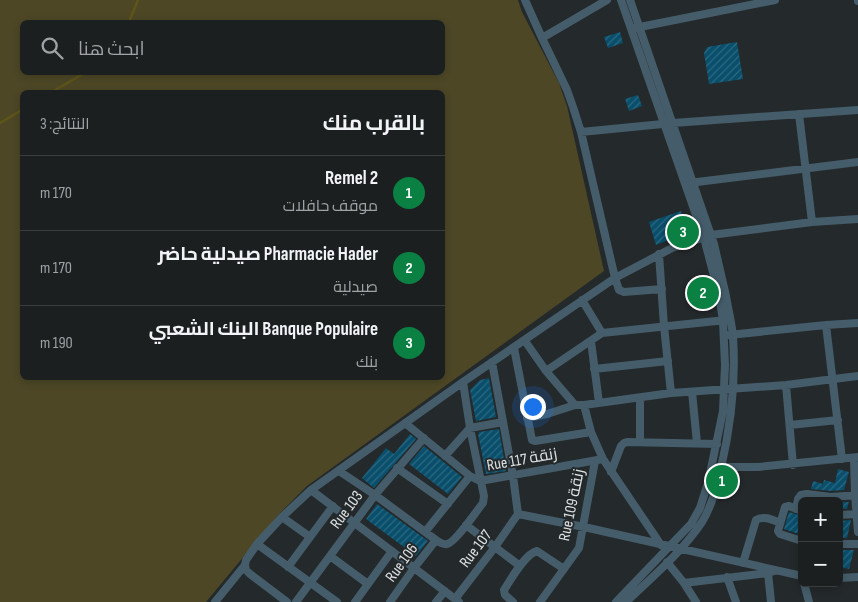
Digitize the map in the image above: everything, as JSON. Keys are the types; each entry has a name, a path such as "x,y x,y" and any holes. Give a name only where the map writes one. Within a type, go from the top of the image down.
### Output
{"street":[{"path":"525,0 567,90 581,132 614,278 620,291 662,290"},
{"path":"542,38 607,0"},
{"path":"620,0 664,124 689,183 722,277 728,335 725,365 731,412 717,486 707,513 693,533 668,562 626,602"},
{"path":"630,0 673,123 689,183"},
{"path":"631,29 775,0"},
{"path":"581,132 673,123 858,110"},
{"path":"799,114 812,222"},
{"path":"689,183 858,162"},
{"path":"216,602 245,565 246,560 257,544 311,490 614,278 672,248 708,236 812,222 858,219"},
{"path":"659,254 671,393"},
{"path":"582,300 602,333"},
{"path":"546,371 602,333 727,320"},
{"path":"728,335 858,323"},
{"path":"826,325 842,459"},
{"path":"525,341 546,371 575,405"},
{"path":"590,341 599,403"},
{"path":"514,348 533,441 591,432"},
{"path":"594,369 668,361"},
{"path":"492,362 518,514 798,575"},
{"path":"527,418 575,405 671,393 786,385 858,376"},
{"path":"339,471 436,540 444,544 450,543 466,525 484,496 463,382"},
{"path":"786,385 793,464"},
{"path":"616,602 665,546 690,524 696,516 704,498 729,389"},
{"path":"692,392 697,443"},
{"path":"640,398 640,442"},
{"path":"584,405 599,460 611,472 665,546"},
{"path":"790,425 838,420"},
{"path":"446,456 470,428 503,422"},
{"name":"Rue 117 زنقة","path":"405,423 470,476 480,481 599,460"},
{"name":"Rue 103","path":"296,602 375,495 424,438"},
{"path":"611,472 622,445 627,442 717,444"},
{"path":"712,466 721,468 758,467 856,457 858,532"},
{"name":"Rue 109 زنقة","path":"540,602 579,548 599,460"},
{"path":"398,468 448,504"},
{"path":"425,532 470,476"},
{"path":"311,490 457,600"},
{"path":"799,497 801,494 831,497 857,495"},
{"path":"288,567 333,506"},
{"path":"798,510 789,506 785,507 778,531 780,534 798,540"},
{"name":"Rue 107","path":"457,600 518,514"},
{"path":"843,515 857,514"},
{"path":"282,517 310,537"},
{"path":"744,563 756,520 760,517 780,523"},
{"path":"466,525 520,566"},
{"name":"Rue 106","path":"390,602 436,540"},
{"path":"257,544 336,602"},
{"path":"843,544 858,544"},
{"path":"355,602 392,551"},
{"path":"513,602 505,595 504,590 520,566 532,553 537,551 564,569"},
{"path":"330,556 368,584"},
{"path":"668,562 696,602"},
{"path":"245,565 246,570 250,574 287,602"},
{"path":"684,583 768,573 776,570"},
{"path":"768,573 771,602"},
{"path":"727,577 736,602"},
{"path":"843,578 858,577"},
{"path":"805,587 809,602"},
{"path":"435,602 445,591"}],"shaded area":[{"path":"0,0 518,0 522,12 559,83 567,106 604,271 307,486 280,513 206,602 0,602"}],"building":[{"path":"620,32 623,43 608,48 604,37"},
{"path":"737,42 743,79 709,84 704,53 707,47"},
{"path":"638,95 642,106 629,111 625,99"},
{"path":"681,211 688,232 656,245 649,222"},
{"path":"489,378 496,417 476,421 470,390 480,380"},
{"path":"499,429 506,471 486,474 478,434 479,432"},
{"path":"410,434 416,439 374,488 362,478 386,448 394,454"},
{"path":"424,446 462,477 448,494 409,464"},
{"path":"838,469 849,472 844,490 811,489 813,481 823,484 824,480 835,483"},
{"path":"843,502 849,502 847,509 843,509"},
{"path":"377,504 428,541 416,556 366,519"},
{"path":"789,512 798,515 798,534 784,529"},
{"path":"851,520 847,538 843,538 843,521"},
{"path":"843,550 854,550 849,569 843,568"}],"waterway":[{"path":"130,20 138,0"},
{"path":"55,90 81,75"},
{"path":"0,123 20,111"}],"place":[{"name":"Banque Populaire البنك الشعبي","path":"683,232"},
{"name":"Pharmacie Hader صيدلية حاضر","path":"703,293"},
{"name":"Remel 2","path":"722,481"}]}
